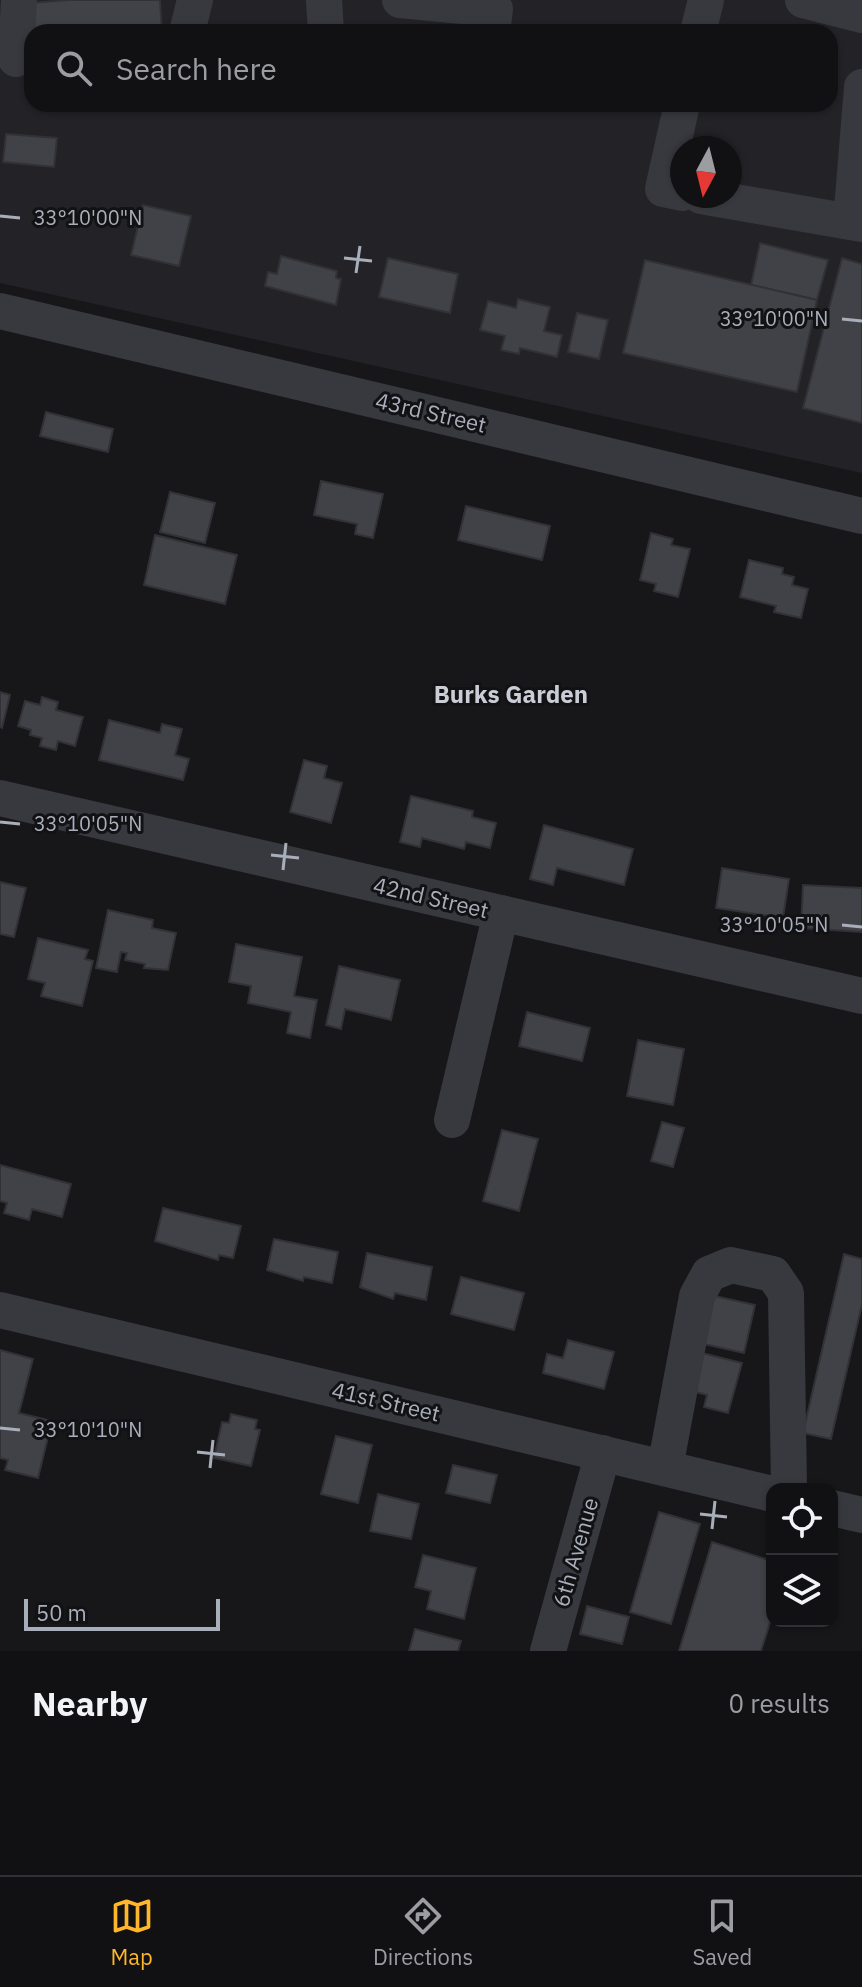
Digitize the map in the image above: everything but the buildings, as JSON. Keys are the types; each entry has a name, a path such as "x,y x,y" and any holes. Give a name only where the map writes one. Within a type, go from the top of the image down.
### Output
{"street":[{"path":"16,59 19,0"},
{"path":"189,24 195,0"},
{"path":"324,0 326,24"},
{"path":"400,0 495,9 493,24"},
{"path":"700,24 706,0"},
{"path":"803,0 862,15"},
{"path":"742,203 856,223 862,87"},
{"path":"675,136 680,112"},
{"path":"670,158 663,189 670,190"},
{"name":"43rd Street","path":"0,311 862,516"},
{"name":"42nd Street","path":"0,798 862,996"},
{"path":"452,1120 501,913"},
{"path":"665,1468 697,1296 709,1274 731,1265 773,1274 786,1293 789,1483"},
{"name":"41st Street","path":"0,1310 766,1493"},
{"name":"6th Avenue","path":"548,1651 603,1453"},
{"path":"838,1509 862,1515"}],"shaded area":[{"path":"0,0 862,0 862,473 0,283"}],"district":[{"name":"Burks Garden","path":"511,694"}]}
